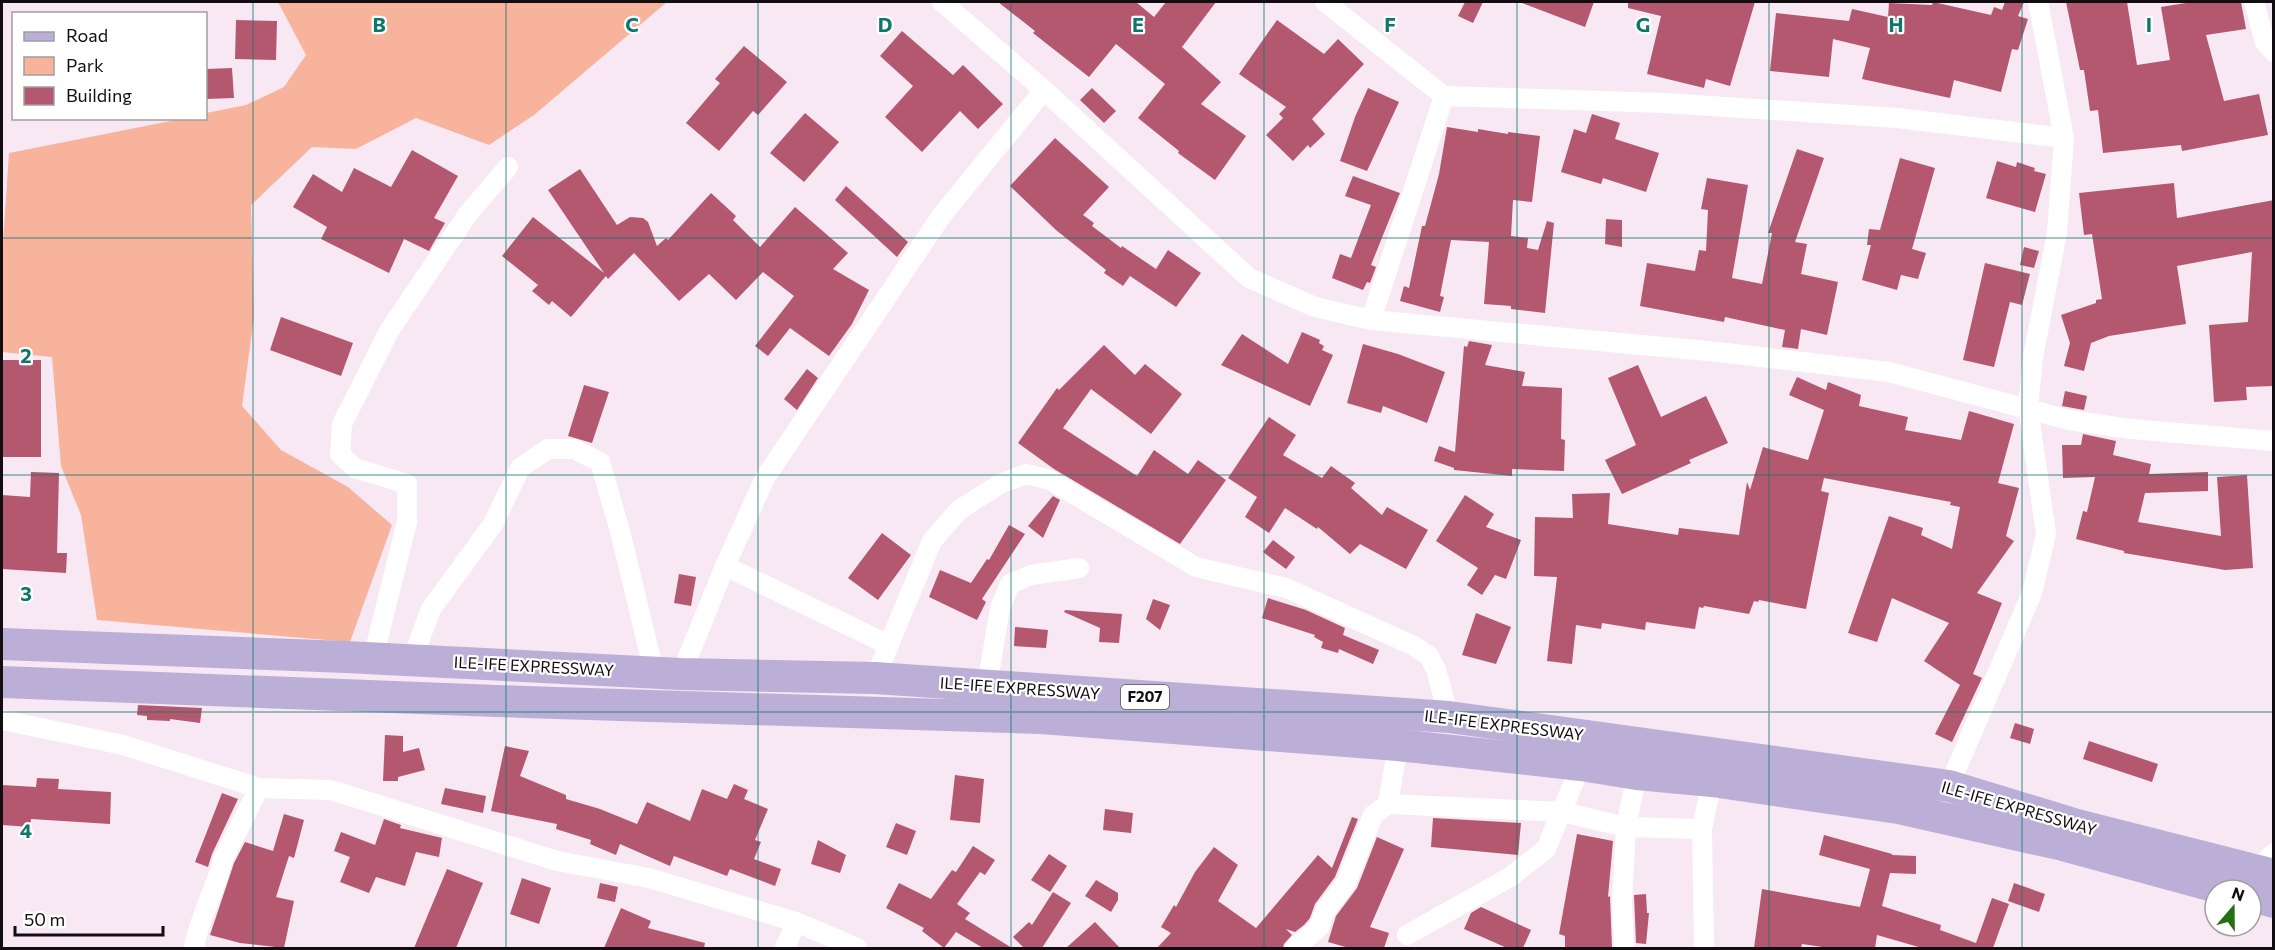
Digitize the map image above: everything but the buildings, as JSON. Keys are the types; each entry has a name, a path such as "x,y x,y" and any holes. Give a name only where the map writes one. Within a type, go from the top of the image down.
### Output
{"main road":[{"name":"ILE-IFE EXPRESSWAY","path":"2,644 373,658 667,673 875,678 1449,717 1949,786 2077,825 2263,873 2274,902"},
{"path":"525,702 534,666"},
{"name":"ILE-IFE EXPRESSWAY","path":"2,682 525,702 1041,718 1398,745 1712,781 1898,808 2063,845 2203,883"}],"street":[{"path":"942,2 1044,90 1249,279 1315,307 1371,320 1718,352 1889,372 2028,407 2069,420 2131,429 2274,441"},
{"path":"1325,2 1444,96 1665,103 1897,118 2064,138"},
{"path":"1949,786 2032,593 2046,534 2028,407 2033,357 2057,233 2064,138 2038,2"},
{"path":"2254,2 2265,42 2274,52"},
{"path":"667,673 725,566 765,478 942,215 1044,90"},
{"path":"1371,320 1444,96"},
{"path":"373,658 407,522 407,483 355,468 340,454 342,424 389,332 468,214 508,167"},
{"path":"412,660 431,609 493,524 520,468 548,448 574,449 600,462 667,673"},
{"path":"875,678 932,542 959,510 1000,483 1026,474 1050,480 1196,567 1286,588 1414,646 1429,656 1436,670 1449,717"},
{"path":"725,566 889,645"},
{"path":"987,686 1000,608 1010,584 1032,575 1079,568"},
{"path":"2,720 123,745 259,788 331,790 557,861 649,878 796,922 857,948"},
{"path":"1388,804 1398,745"},
{"path":"1407,935 1510,877 1546,849 1581,765"},
{"path":"1624,948 1622,903 1626,827 1637,774"},
{"path":"1704,948 1702,829 1712,781"},
{"path":"194,948 198,925 223,859 259,788"},
{"path":"1295,948 1319,927 1325,911 1346,883 1373,815 1388,804 1562,812 1626,827 1702,829"},
{"path":"785,948 796,922"}],"green space":[{"path":"278,2 667,2 534,115 489,145 416,118 356,149 312,147 251,205 254,317 242,406 281,450 348,487 392,525 350,642 97,620 81,515 61,466 52,357 2,352 2,257 9,153 176,120 207,120 207,113 246,105 284,87 306,55"}]}
